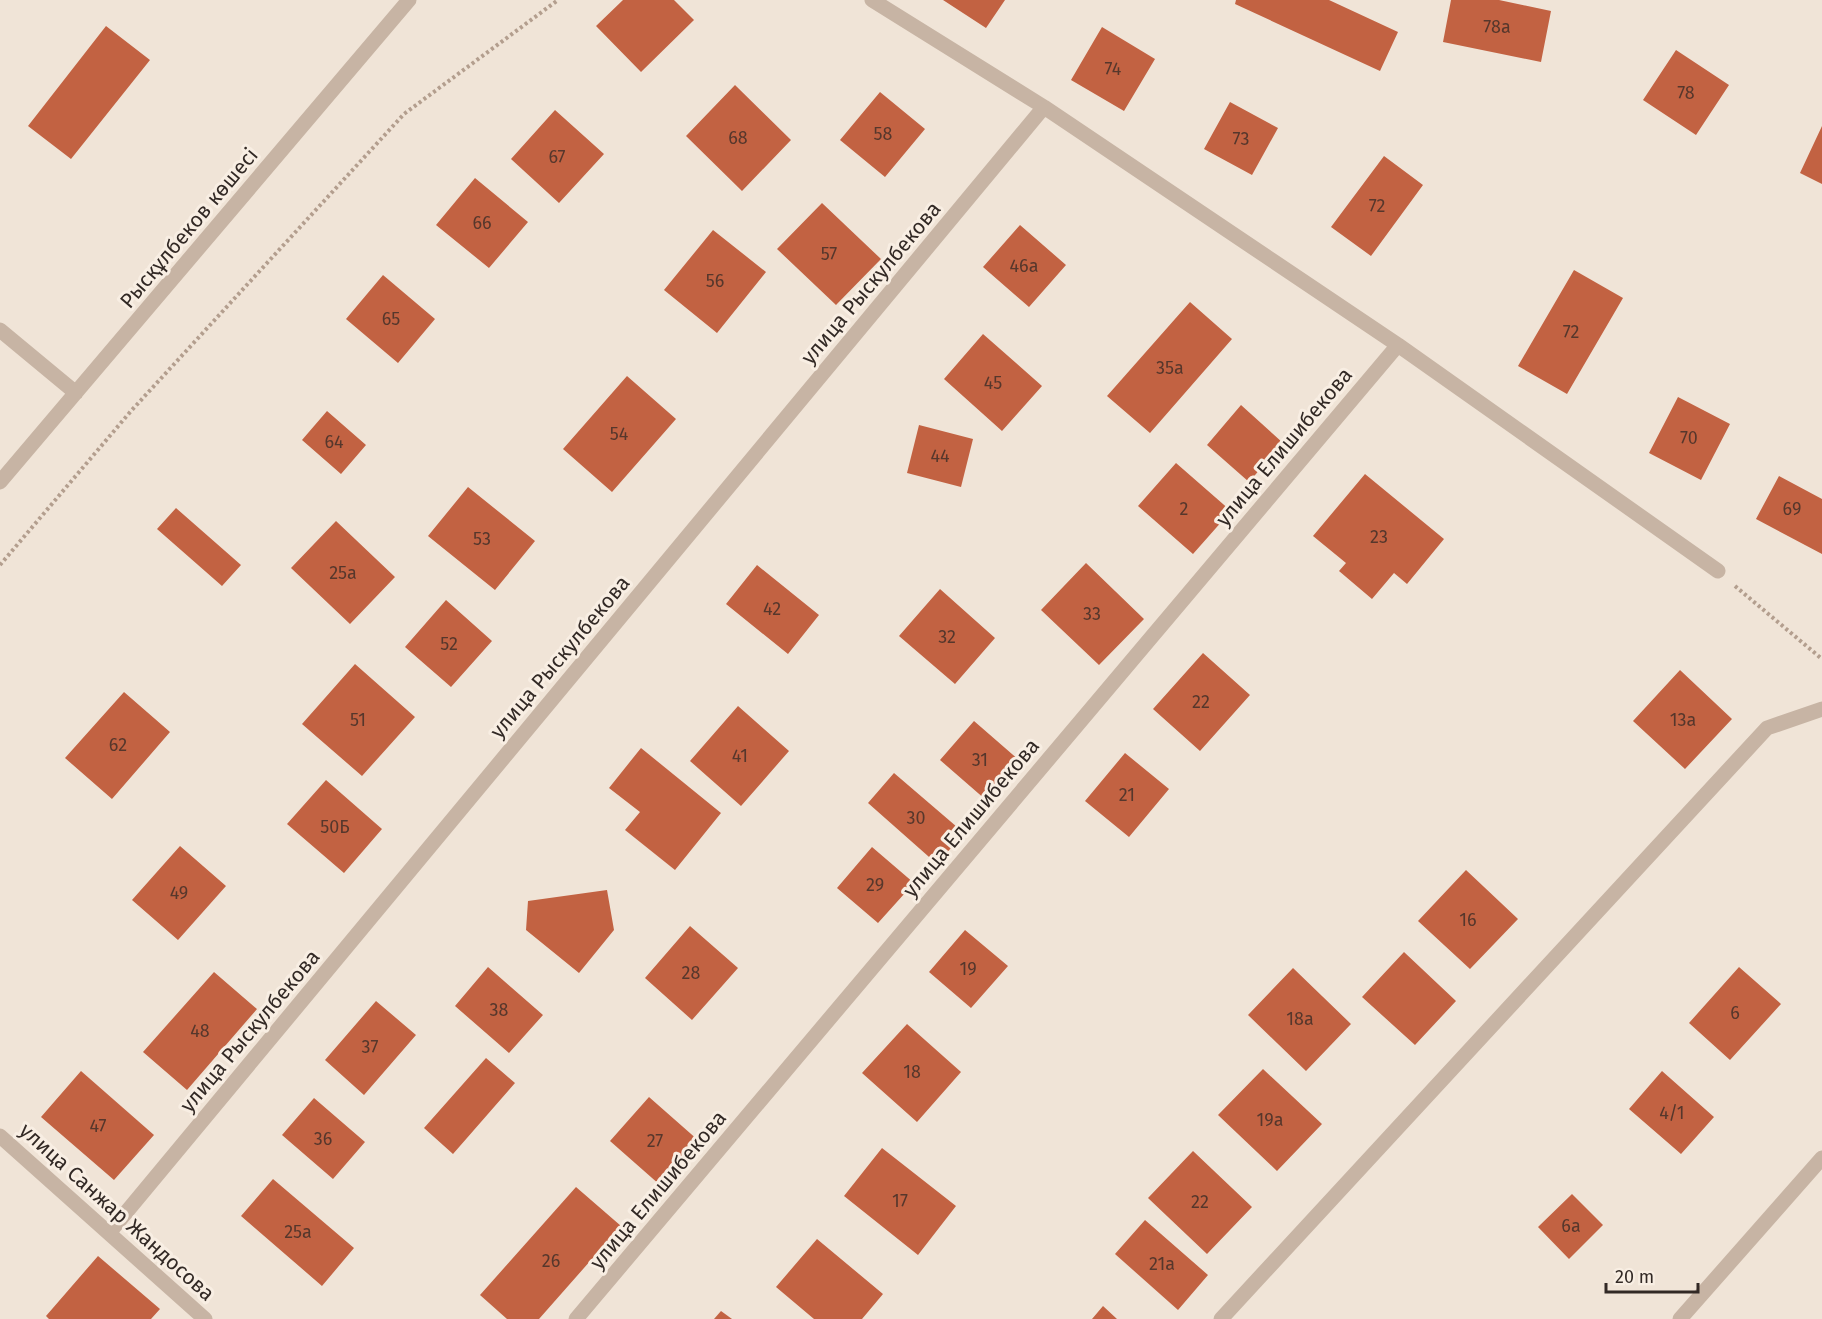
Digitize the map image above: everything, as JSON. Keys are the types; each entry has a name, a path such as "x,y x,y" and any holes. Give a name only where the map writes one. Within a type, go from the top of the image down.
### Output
{"street":[{"name":"Рысқұлбеков көшесі","path":"0,482 409,0"},
{"path":"872,0 1044,107 1398,345 1718,572"},
{"name":"улица Рыскулбекова","path":"109,1233 1044,107"},
{"path":"0,330 76,393"},
{"name":"улица Елишибекова","path":"576,1319 1398,345"},
{"path":"1221,1319 1767,728 1822,709"},
{"name":"улица Санжар Жандосова","path":"0,1136 205,1319"},
{"path":"1680,1319 1822,1158"}],"path":[{"path":"0,565 131,411 404,114 558,0"},
{"path":"1718,572 1822,659"}],"building":[{"path":"623,0 674,0 694,20 641,72 596,26"},
{"path":"943,0 1005,0 986,28"},
{"path":"1236,0 1329,0 1398,32 1380,71 1235,4"},
{"path":"1451,0 1499,0 1551,11 1541,62 1443,42"},
{"path":"106,26 150,60 71,159 28,126"},
{"path":"1102,27 1155,59 1124,111 1071,80"},
{"path":"1676,50 1729,85 1696,135 1643,100"},
{"path":"735,85 791,140 742,191 686,136"},
{"path":"880,92 925,129 885,177 840,140"},
{"path":"1230,102 1278,128 1252,175 1204,149"},
{"path":"555,110 604,154 559,203 511,159"},
{"path":"1822,126 1822,184 1800,173"},
{"path":"1384,156 1423,185 1371,256 1331,227"},
{"path":"475,178 528,222 489,268 436,225"},
{"path":"822,203 881,259 836,305 777,249"},
{"path":"1020,225 1066,265 1029,307 983,267"},
{"path":"713,230 766,272 717,333 664,290"},
{"path":"1574,270 1623,298 1567,394 1518,366"},
{"path":"383,275 435,319 398,363 346,319"},
{"path":"1190,302 1232,339 1150,433 1107,396"},
{"path":"983,334 1042,386 1002,431 944,379"},
{"path":"627,376 676,419 612,492 563,449"},
{"path":"1678,397 1730,424 1701,480 1649,453"},
{"path":"1241,405 1283,443 1249,482 1207,445"},
{"path":"327,411 366,445 341,474 302,440"},
{"path":"919,425 973,439 961,487 907,473"},
{"path":"1176,463 1231,511 1193,554 1138,506"},
{"path":"1365,474 1444,539 1407,584 1394,573 1372,599 1339,571 1346,563 1313,536"},
{"path":"1779,476 1822,499 1822,554 1756,519"},
{"path":"468,487 535,541 495,590 428,536"},
{"path":"176,508 241,565 222,586 157,529"},
{"path":"336,521 395,577 350,624 291,568"},
{"path":"1086,563 1144,619 1099,665 1041,610"},
{"path":"757,565 819,615 788,654 726,604"},
{"path":"940,589 995,638 955,684 899,636"},
{"path":"446,600 492,641 451,687 405,647"},
{"path":"1203,653 1250,695 1200,751 1153,709"},
{"path":"355,664 415,717 362,776 302,724"},
{"path":"1680,670 1732,719 1685,769 1633,721"},
{"path":"124,692 170,732 112,799 65,758"},
{"path":"738,706 789,751 741,806 690,761"},
{"path":"974,721 1020,761 986,800 940,760"},
{"path":"641,748 721,813 675,870 625,830 640,812 609,788"},
{"path":"1125,753 1169,789 1129,837 1085,801"},
{"path":"894,773 964,833 937,864 868,803"},
{"path":"326,780 382,829 344,873 287,824"},
{"path":"180,846 226,886 178,940 132,900"},
{"path":"872,847 914,883 878,923 837,888"},
{"path":"1466,870 1518,919 1470,969 1418,921"},
{"path":"607,890 614,930 579,973 526,930 528,901"},
{"path":"690,926 738,968 692,1020 645,978"},
{"path":"965,930 1008,966 971,1008 929,972"},
{"path":"1404,952 1456,1001 1415,1045 1362,997"},
{"path":"488,967 543,1015 509,1053 455,1006"},
{"path":"1739,967 1781,1004 1730,1060 1689,1023"},
{"path":"1293,968 1351,1024 1306,1071 1248,1015"},
{"path":"214,972 257,1009 187,1090 143,1052"},
{"path":"376,1001 416,1035 364,1095 325,1060"},
{"path":"907,1024 961,1072 917,1122 862,1073"},
{"path":"486,1058 515,1083 453,1154 424,1128"},
{"path":"1263,1069 1322,1124 1277,1171 1218,1115"},
{"path":"81,1071 154,1135 114,1180 41,1117"},
{"path":"1662,1071 1714,1117 1681,1154 1629,1109"},
{"path":"649,1097 699,1141 660,1185 610,1141"},
{"path":"314,1098 365,1142 333,1179 282,1135"},
{"path":"882,1148 956,1206 918,1255 844,1196"},
{"path":"1193,1151 1252,1207 1207,1254 1148,1198"},
{"path":"273,1179 354,1248 322,1286 241,1216"},
{"path":"576,1187 621,1226 539,1319 507,1319 480,1295"},
{"path":"1572,1194 1603,1225 1569,1259 1538,1227"},
{"path":"1145,1220 1208,1275 1178,1310 1115,1254"},
{"path":"817,1239 883,1294 862,1319 814,1319 776,1287"},
{"path":"98,1256 160,1309 151,1319 49,1319 46,1316"},
{"path":"1103,1306 1117,1319 1092,1319"},
{"path":"721,1311 732,1319 714,1319"}]}
